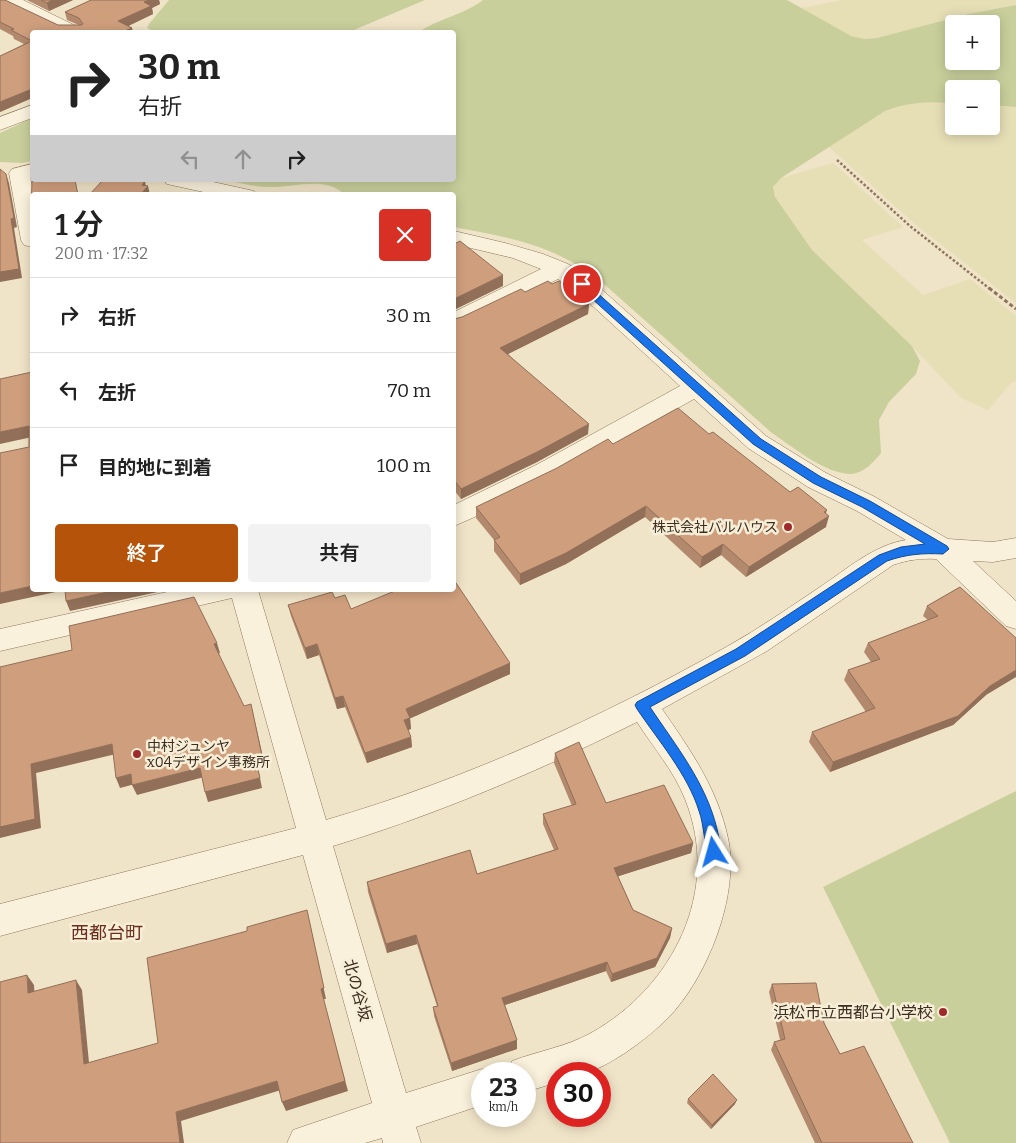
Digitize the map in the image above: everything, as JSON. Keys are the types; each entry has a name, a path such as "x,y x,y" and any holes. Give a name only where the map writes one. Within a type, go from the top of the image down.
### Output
{"street":[{"path":"9,0 70,30"},
{"path":"49,20 66,12"},
{"path":"0,124 30,112"},
{"path":"30,170 19,173 30,230"},
{"path":"184,182 232,192"},
{"path":"456,238 514,250 538,258 560,269 582,284 757,442 817,480 866,504 943,549 1016,618"},
{"path":"456,320 560,269"},
{"path":"456,515 541,474 697,387"},
{"path":"0,920 315,838 371,820 480,780 642,705 741,653 883,558 901,551 922,548 993,552 1016,548"},
{"path":"0,640 216,592"},
{"name":"北の谷坂","path":"245,592 397,1129"},
{"path":"536,1070 603,1047 638,1024 667,995 687,962 702,928 711,893 715,865 713,838 706,811 696,786 642,705"},
{"path":"306,1143 397,1129 471,1092"}],"path":[{"path":"837,160 910,226 1016,310"}],"shaded area":[{"path":"842,0 1016,0 1016,5 964,15 945,15 945,20 877,38 865,39 839,31 801,8"},
{"path":"945,103 945,135 1000,135 1000,106 1016,107 1016,303 916,225 829,147 885,111 903,104"},
{"path":"833,163 903,227 862,240 923,295 970,279 1016,316 1016,381 1011,383 988,410 961,398 912,346 812,250 775,197 773,187 781,178"}],"green space":[{"path":"169,0 425,0 354,30 151,30 147,28"},
{"path":"483,0 787,0 851,36 865,39 877,38 945,20 945,70 1000,70 1000,15 964,15 1016,5 1016,107 1000,106 1000,80 945,80 945,102 903,105 885,111 781,178 773,187 775,197 812,250 912,346 920,361 916,374 889,402 879,420 881,453 868,467 855,473 840,473 819,464 789,445 772,433 596,277 561,256 528,243 456,227 456,192 341,192 328,185 319,184 264,187 235,182 456,182 456,30 422,30 460,13"},
{"path":"30,119 30,161 0,162 0,133"},
{"name":"浜松市立西都台小学校","path":"1016,791 1016,1143 950,1143 823,887"}],"building":[{"path":"0,0 5,0 58,25 83,24 79,18 65,12 91,0 149,0 144,2 151,6 118,21 132,28 127,30 30,30 30,40 0,22"},
{"path":"41,0 52,0 47,3"},
{"path":"30,42 30,90 0,102 0,56"},
{"path":"0,169 6,174 14,218 11,219 19,269 0,272"},
{"path":"32,182 75,182 77,192 32,192"},
{"path":"101,182 144,182 142,185 148,186 143,192 92,192"},
{"path":"460,241 503,275 456,298 456,243"},
{"path":"548,281 552,284 559,281 589,304 500,348 589,424 461,489 456,483 456,318 521,289 525,292"},
{"path":"30,372 30,586 0,593 0,453 29,447 29,426 0,432 0,379"},
{"path":"678,408 709,434 713,432 790,492 798,487 827,510 824,512 829,516 749,567 723,544 702,557 646,506 566,553 520,574 494,540 500,537 476,507 557,468 608,439 613,444"},
{"path":"456,583 510,663 406,709 410,718 404,720 411,737 365,753 343,696 335,698 317,644 305,648 288,605 332,592 335,598 345,595 351,609 392,592 456,592"},
{"path":"960,587 1016,638 1016,670 990,686 958,716 833,762 812,732 875,708 848,670 880,659 868,643 938,616 927,606"},
{"path":"65,592 108,592 66,601"},
{"path":"194,597 217,643 214,644 244,706 251,704 262,756 255,758 260,778 205,792 200,768 132,785 131,774 116,778 112,744 31,764 35,819 0,827 0,667 72,650 69,626"},
{"path":"579,742 606,803 664,785 693,843 614,868 633,910 672,928 657,958 612,974 607,962 502,998 517,1040 451,1063 433,1007 438,1006 416,935 386,944 367,882 470,850 477,874 558,849 543,814 576,804 555,753"},
{"path":"307,910 324,988 321,989 345,1081 282,1102 277,1081 176,1112 180,1143 0,1143 0,982 27,975 28,993 76,980 84,1064 158,1043 147,958 247,931 247,927"},
{"path":"816,983 824,1023 840,1054 864,1046 913,1143 822,1143 774,1042 785,1039 772,984"},
{"path":"713,1074 737,1100 712,1125 688,1099"}],"place":[{"name":"株式会社バルハウス","path":"788,527"},
{"name":"中村ジュンヤ x04デザイン事務所","path":"137,754"},
{"name":"浜松市立西都台小学校","path":"943,1012"}],"district":[{"name":"西都台町","path":"107,933"}],"route":[{"path":"582,284 757,442 817,480 866,504 943,549 922,548 901,551 883,558 741,653 642,705 696,786 706,811 713,838 714,852"}]}
